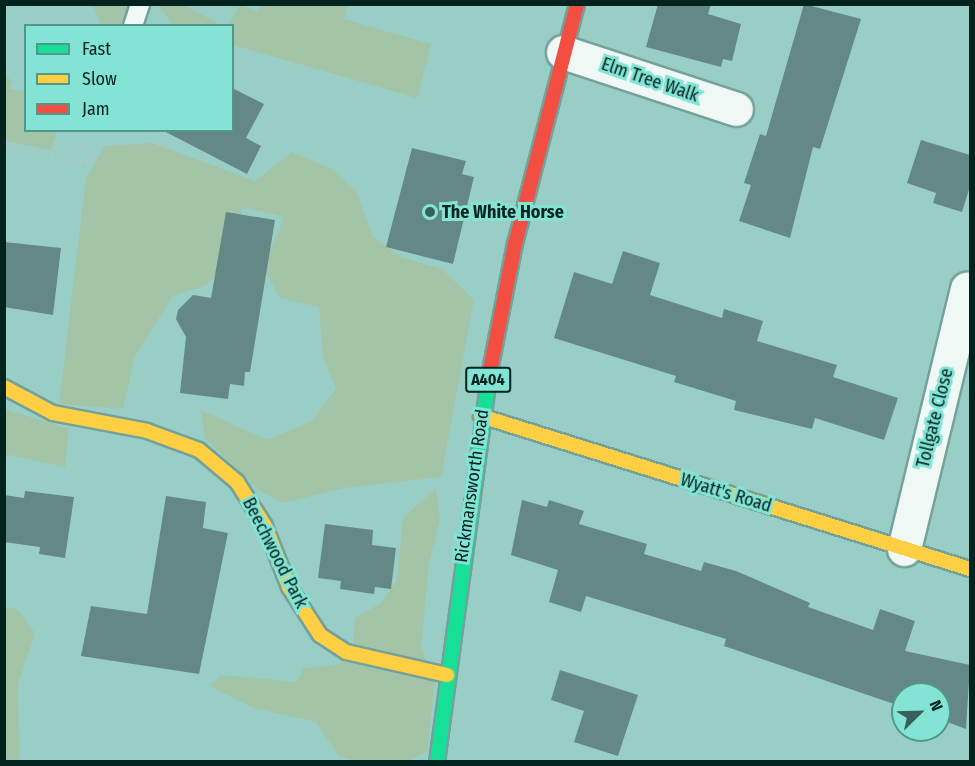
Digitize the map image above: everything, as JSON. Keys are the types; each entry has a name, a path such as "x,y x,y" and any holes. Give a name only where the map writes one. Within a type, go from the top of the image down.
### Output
{"street":[{"name":"Rickmansworth Road","path":"437,762 481,416 515,244 577,4"},
{"name":"Elm Tree Walk","path":"563,52 736,109"},
{"name":"Tollgate Close","path":"904,549 967,288"},
{"name":"Beechwood Park","path":"4,387 53,413 147,431 199,450 237,482 265,526 289,587 320,635 346,652 447,675"},
{"name":"Wyatt's Road","path":"481,416 970,569"}],"lane":[{"path":"134,24 140,4"}],"path":[{"path":"4,146 91,163 93,147"}],"green space":[{"path":"93,5 132,5 127,24 101,24"},
{"path":"158,5 184,5 219,24 172,24"},
{"path":"240,5 257,11 261,5 348,5 344,19 431,44 417,98 234,45 234,24 230,24"},
{"path":"5,77 12,80 9,89 24,92 24,132 57,132 51,150 5,141"},
{"path":"152,143 255,181 292,152 330,168 356,191 373,237 400,257 442,269 474,300 441,477 343,488 282,503 259,490 205,438 201,410 267,440 312,421 336,389 323,357 319,307 280,298 263,268 284,217 243,207 233,257 206,285 173,296 135,356 123,409 59,404 86,178 105,146"},
{"path":"4,409 69,429 65,467 5,454"},
{"path":"436,488 440,519 429,564 421,648 435,679 427,751 409,761 355,761 339,756 316,722 254,708 210,686 221,675 296,682 304,668 338,665 353,645 355,618 381,603 397,580 403,518"},
{"path":"5,606 18,610 35,633 18,684 19,761 5,761"}],"building":[{"path":"658,4 711,4 708,14 741,24 732,61 723,59 721,67 646,47"},
{"path":"804,4 861,19 820,149 813,147 790,238 739,221 751,185 744,183 760,134 766,136"},
{"path":"234,89 264,104 246,138 261,146 247,174 166,132 234,132"},
{"path":"921,140 970,155 970,186 962,212 933,203 936,193 907,183"},
{"name":"The White Horse","path":"412,148 466,161 462,174 474,177 453,264 386,247"},
{"path":"226,212 275,220 250,372 245,372 244,386 230,384 228,399 180,393 186,337 176,319 178,310 193,295 211,298"},
{"path":"4,242 61,248 53,315 4,307"},
{"path":"623,251 660,263 650,295 722,318 724,309 763,321 757,341 837,365 833,377 898,398 884,440 815,418 812,429 734,410 736,401 674,382 676,376 554,338 574,272 612,284"},
{"path":"25,491 74,497 65,558 39,554 40,547 4,542 4,495 24,498"},
{"path":"166,496 206,502 203,528 228,533 199,674 81,656 91,606 147,614"},
{"path":"522,500 547,507 549,500 584,511 579,524 647,544 644,554 701,571 704,562 736,571 810,603 808,607 873,630 880,609 915,621 905,651 970,665 966,729 951,723 951,682 891,682 891,703 724,646 726,639 586,596 581,612 549,602 558,570 511,555"},
{"path":"325,524 373,530 372,545 396,548 391,589 375,587 374,594 340,589 341,581 318,578"},
{"path":"560,670 638,695 618,756 574,742 584,711 551,700"}],"traffic: fast":[{"path":"437,762 489,376"}],"traffic: slow":[{"path":"4,387 53,413 147,431 199,450 237,482 265,526 289,587 320,635 346,652 447,675"},
{"path":"481,416 970,569"}],"traffic: jam":[{"path":"489,376 515,244 577,4"}],"place":[{"name":"The White Horse","path":"430,212"}]}
